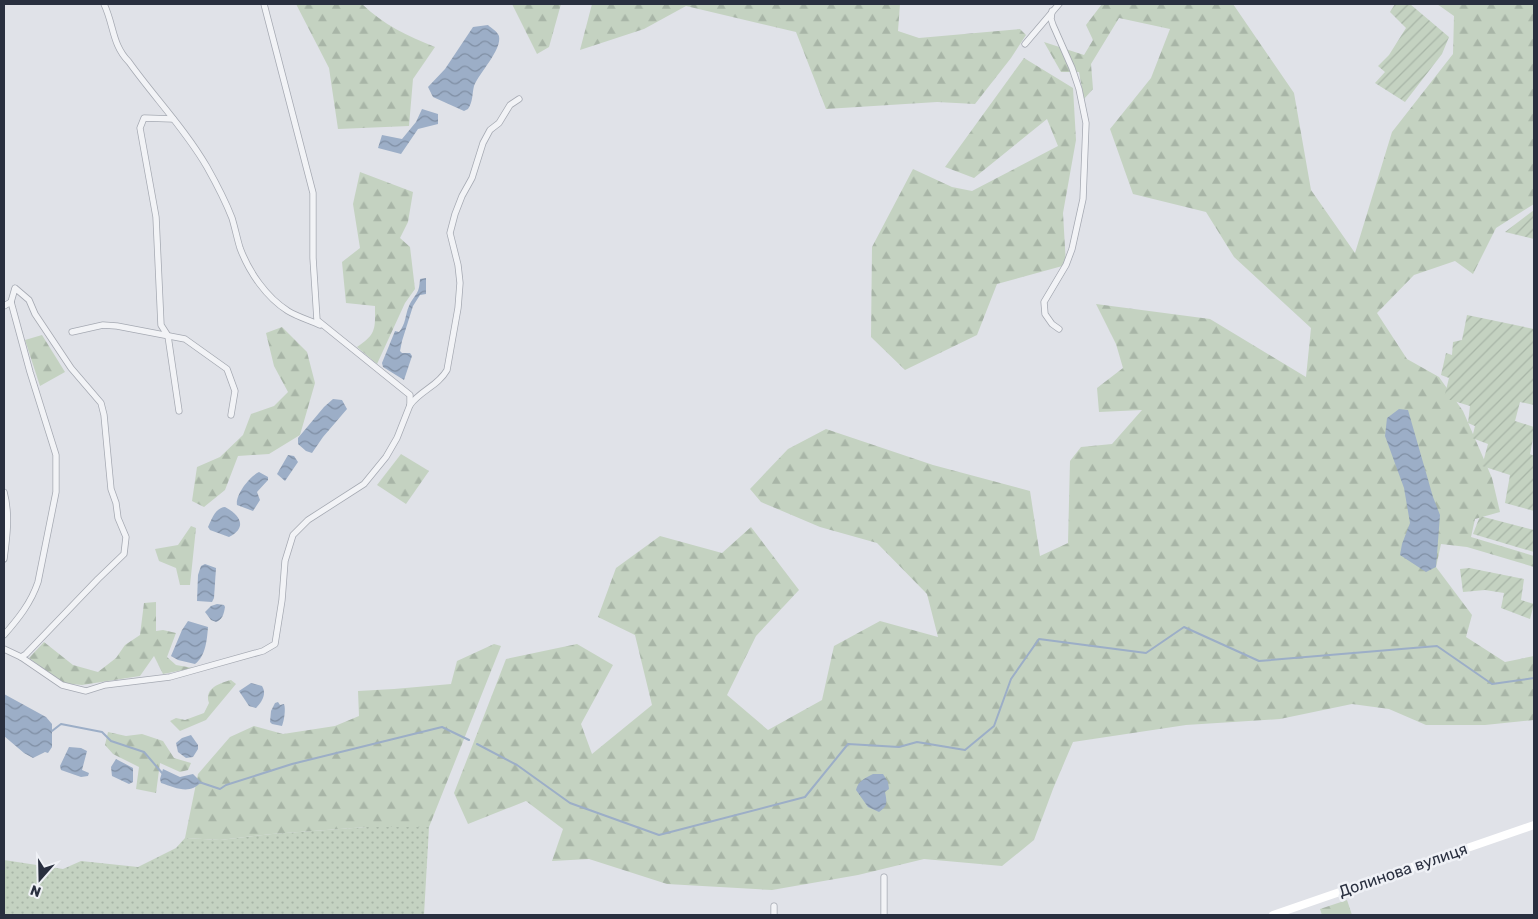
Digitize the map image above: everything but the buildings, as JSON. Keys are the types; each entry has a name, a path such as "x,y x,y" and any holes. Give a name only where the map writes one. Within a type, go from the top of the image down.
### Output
{"street":[{"path":"104,4 108,12 116,44 122,54 173,119 216,183 232,219 240,246 252,274 286,310 324,326"},
{"path":"264,4 313,193 313,258 317,320 338,335 410,395 410,405"},
{"path":"1025,44 1059,4"},
{"path":"1052,11 1053,25 1079,89 1086,123 1082,199 1072,249 1066,265 1044,302 1045,314 1052,324 1059,329"},
{"path":"4,649 21,657 62,685 86,691 105,685 170,676 262,651 275,644 282,600 285,562 293,535 308,520 364,484 386,457 398,438 410,405 417,396 443,378 448,370 460,283 458,265 450,233 455,214 472,178 490,130 499,123 510,105 519,99"},
{"path":"173,119 144,118 140,128 156,217 162,325 168,336 179,411"},
{"path":"4,635 27,606 36,588 56,492 56,455 30,372 11,302 15,288 29,300 71,368 101,403 111,489 116,503 118,518 126,537 124,554 21,657"},
{"path":"4,306 11,302"},
{"path":"72,332 103,325 184,339 227,369 235,391 231,415"},
{"path":"4,492 7,502 8,526 4,559"},
{"name":"Долинова вулиця","path":"1272,915 1534,824"},
{"path":"884,877 884,915"},
{"path":"774,906 774,915"}],"green space":[{"path":"296,4 362,4 396,29 435,47 413,79 409,126 338,129 329,68"},
{"path":"512,4 561,4 549,47 537,54"},
{"path":"592,4 900,4 898,31 919,38 1020,29 1026,35 1011,58 975,104 937,102 826,109 796,32 686,6 644,29 580,50"},
{"path":"1102,4 1233,4 1294,93 1311,190 1355,253 1392,132 1453,54 1454,16 1437,4 1534,4 1534,204 1496,228 1473,274 1455,261 1414,275 1377,313 1407,359 1439,377 1463,411 1492,478 1500,512 1475,519 1471,537 1534,556 1534,567 1467,547 1441,544 1436,567 1472,615 1466,637 1505,662 1534,656 1534,720 1485,725 1426,725 1389,709 1352,704 1280,719 1186,725 1073,742 1034,840 1002,866 924,859 858,875 772,890 667,884 589,859 552,861 563,829 526,801 468,824 454,793 506,659 577,644 613,665 581,724 592,754 652,705 635,635 598,617 616,568 660,536 722,553 751,527 799,590 756,636 727,695 768,730 822,700 834,646 880,621 938,637 927,594 877,543 820,527 761,502 750,489 788,449 826,429 933,465 1030,491 1040,556 1068,543 1070,461 1081,447 1112,444 1142,410 1099,412 1097,388 1123,368 1116,344 1096,304 1210,319 1306,377 1311,328 1234,257 1206,212 1133,194 1110,129 1151,78 1170,29 1119,18 1091,64 1093,89 1084,99 1079,72 1061,72 1044,42 1084,55 1093,40 1086,25"},
{"path":"1395,4 1410,4 1449,37 1442,54 1405,102 1375,83 1385,72 1378,66 1389,55 1406,28 1390,12"},
{"path":"1024,58 1073,88 1076,140 1063,213 1066,265 997,284 977,335 905,370 871,337 872,247 913,169 952,187 972,191 1058,146 1047,119 974,178 945,167"},
{"path":"360,172 413,192 408,222 400,238 410,247 415,289 405,303 377,364 357,347 374,330 375,306 346,303 342,262 360,248 353,204"},
{"path":"1534,210 1534,239 1505,232"},
{"path":"1467,315 1534,329 1534,405 1520,402 1515,421 1534,427 1534,439 1530,454 1534,456 1534,511 1505,503 1510,475 1482,466 1488,444 1472,438 1475,426 1468,423 1470,406 1444,398 1449,378 1441,375 1446,353 1452,355 1453,342 1462,340"},
{"path":"282,327 307,352 315,383 300,435 269,454 238,456 225,490 204,507 192,501 197,467 220,457 243,435 251,414 274,406 288,392 274,366 266,333"},
{"path":"42,335 65,372 40,386 25,340"},
{"path":"401,454 429,471 406,504 377,485"},
{"path":"1480,516 1534,530 1534,552 1473,534"},
{"path":"191,526 196,528 190,585 180,585 176,568 159,561 155,549 178,545"},
{"path":"1469,568 1524,579 1521,600 1534,604 1530,619 1501,608 1504,593 1485,590 1463,592 1460,569"},
{"path":"156,602 156,631 163,630 176,633 167,657 176,665 193,668 163,674 154,656 140,676 82,685 62,683 29,658 44,642 73,665 98,672 116,658 125,645 140,635 144,603"},
{"path":"494,644 501,646 429,827 367,827 220,840 185,838 198,774 230,737 254,726 283,734 335,726 359,716 358,691 451,684 457,661"},
{"path":"231,680 236,684 206,720 180,731 170,721 176,718 185,720 204,713 209,703 208,698 211,690"},
{"path":"108,732 126,736 142,734 163,741 174,758 191,763 188,770 180,772 160,763 156,793 136,789 139,767 113,754 105,745"},
{"path":"367,827 429,827 424,915 4,915 4,860 63,869 81,861 138,867 176,848 185,838 220,840"},
{"path":"1347,900 1352,915 1322,915 1320,909"}],"water":[{"path":"488,25 498,34 499,42 494,55 474,86 472,101 468,109 464,111 433,97 428,87 445,69 473,27"},
{"path":"422,109 438,114 438,124 418,129 401,154 378,148 382,135 402,139 416,122"},
{"path":"426,278 426,294 420,295 413,306 402,341 400,351 402,353 410,353 412,356 404,380 383,367 382,363 395,331 399,332 403,326 409,306 418,292 420,279"},
{"path":"333,399 342,400 347,409 312,453 306,451 298,444 298,438"},
{"path":"1399,409 1408,410 1440,515 1436,567 1426,572 1400,555 1410,523 1404,488 1385,436 1387,418"},
{"path":"288,455 294,456 298,462 285,481 277,474"},
{"path":"259,472 268,477 268,480 257,492 260,500 253,511 237,505 238,496 244,486 251,477"},
{"path":"225,507 235,514 240,521 238,529 229,537 210,530 208,527 216,512"},
{"path":"205,564 216,568 214,598 212,602 197,601 198,575 201,566"},
{"path":"217,604 224,605 225,607 220,620 216,622 211,620 205,612 211,606"},
{"path":"188,621 208,627 204,652 195,664 178,660 171,656"},
{"path":"251,683 262,686 264,692 263,698 256,708 249,706 239,691"},
{"path":"4,694 46,717 52,724 52,747 48,753 45,752 33,758 4,736"},
{"path":"278,702 280,705 284,704 285,706 282,726 270,722 271,711 275,703"},
{"path":"191,735 198,745 198,749 193,757 186,758 178,752 176,743 182,738"},
{"path":"69,747 81,748 87,751 82,770 89,773 88,776 81,777 61,770 60,766"},
{"path":"116,759 133,768 133,782 129,784 112,776 111,767"},
{"path":"163,769 180,777 193,774 201,782 197,786 187,789 161,783 160,779"},
{"path":"873,774 883,774 888,782 889,789 885,792 886,804 879,812 868,807 856,790 860,782"}],"waterway":[{"path":"477,744 517,765 570,803 659,835 805,797 848,744 899,747 917,742 965,750 994,726 1011,679 1039,639 1146,653 1184,627 1259,661 1437,646 1492,684 1534,678"},
{"path":"52,731 61,724 102,732 111,741 144,752 163,774"},
{"path":"199,782 220,789 226,785 292,764 442,727 469,740"}]}
